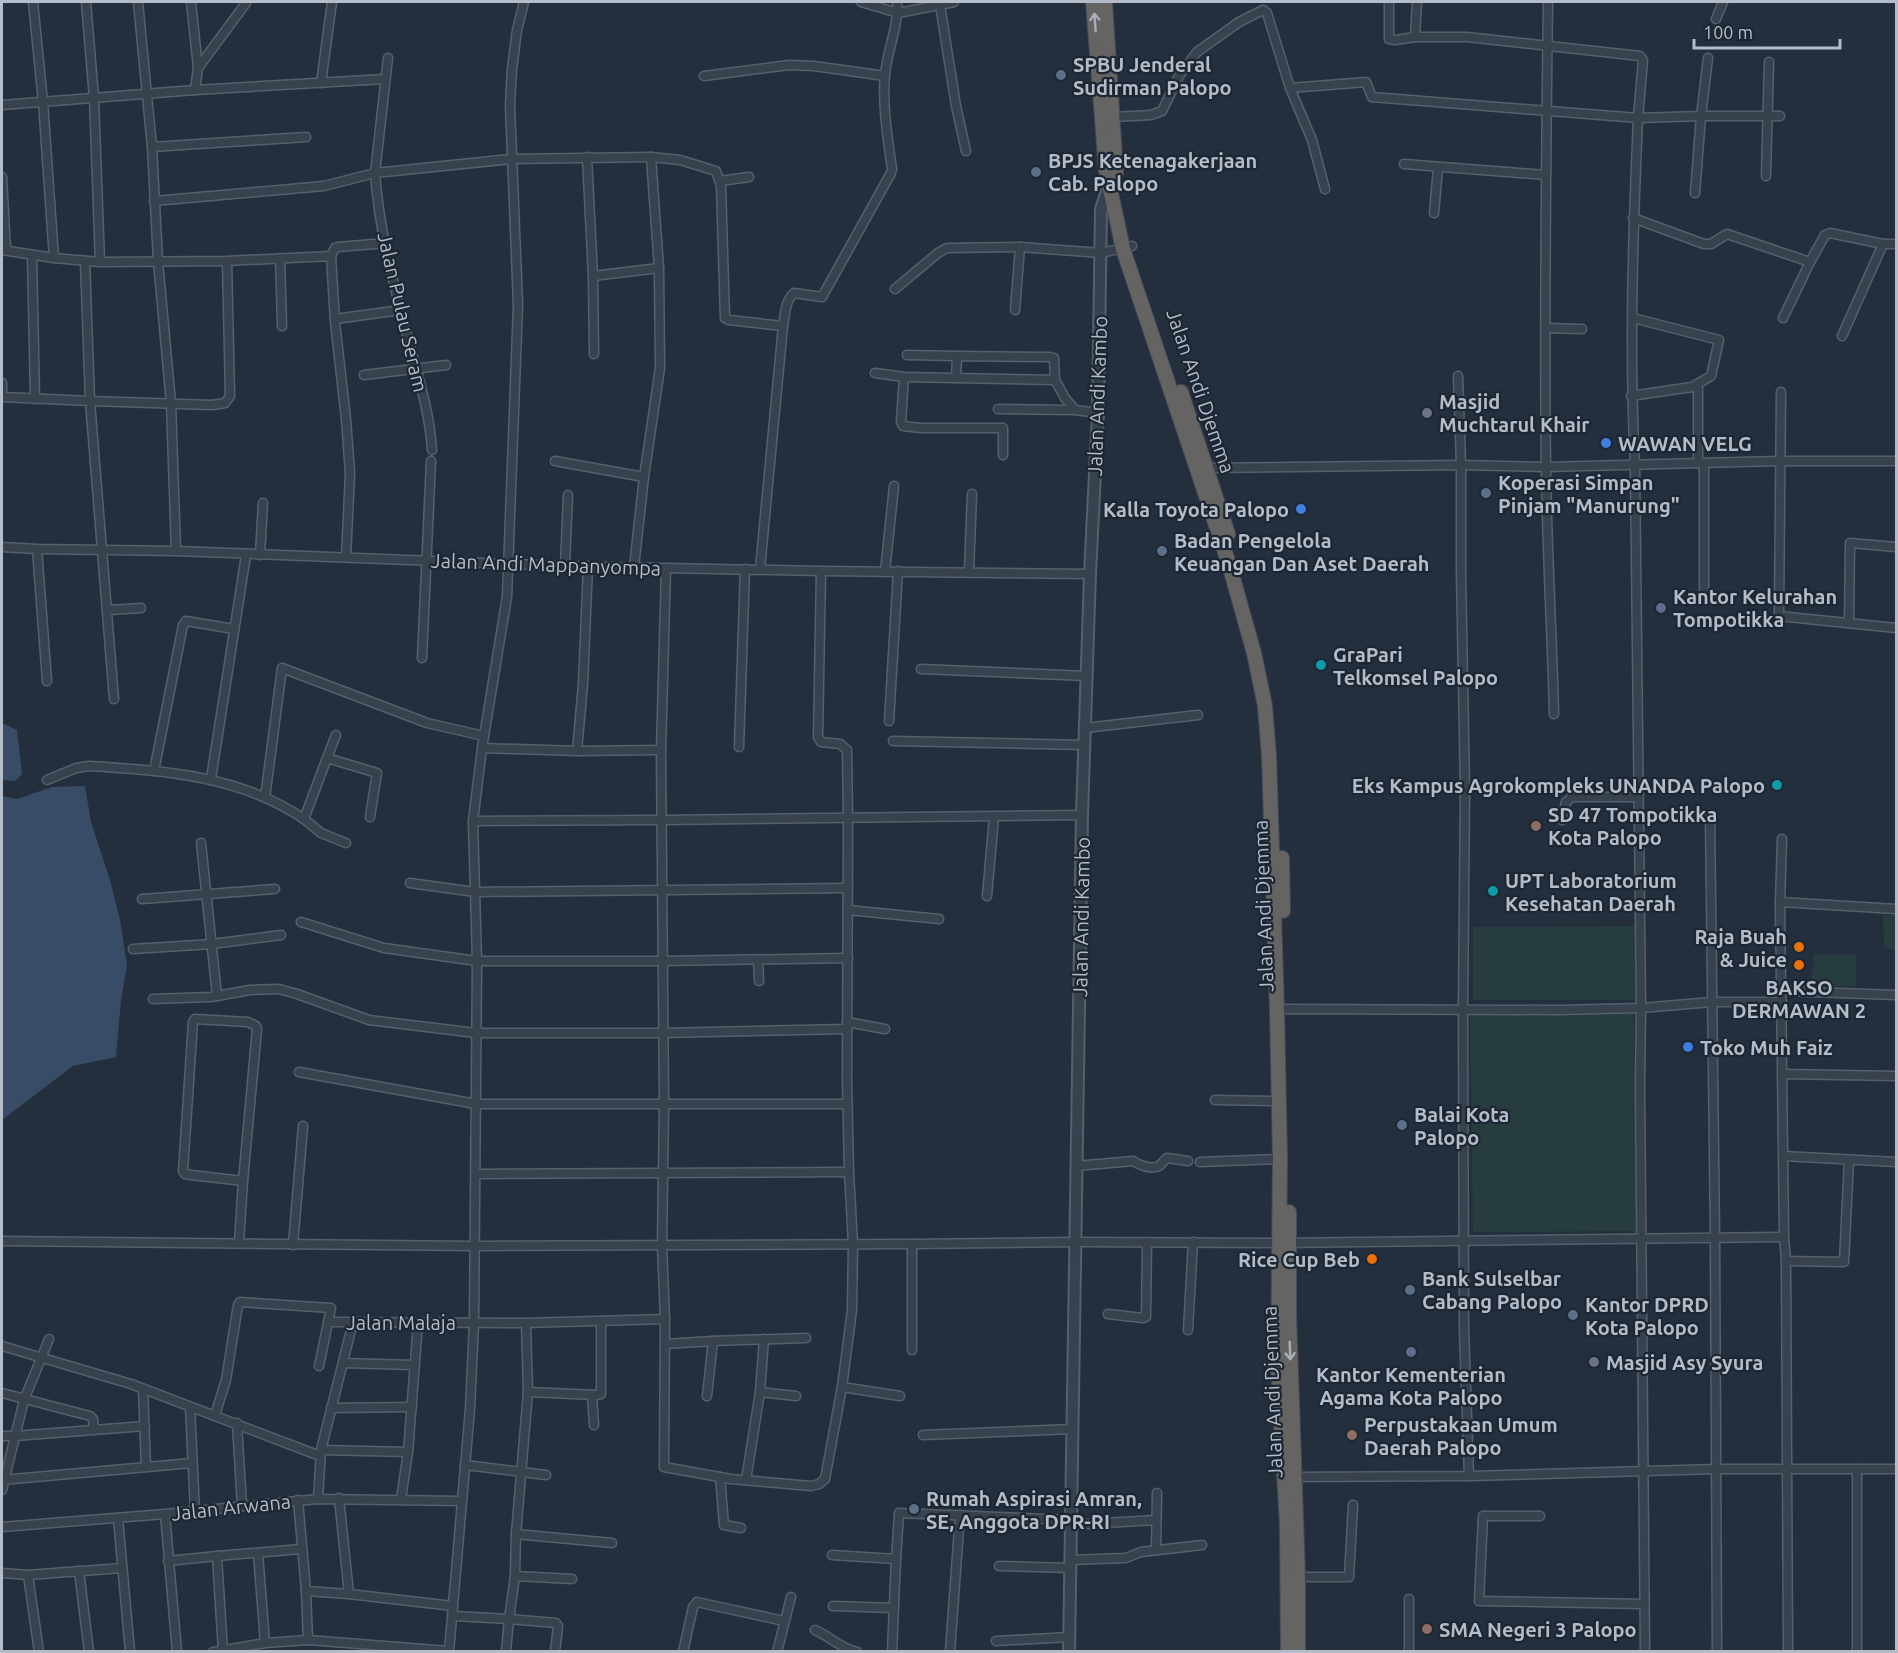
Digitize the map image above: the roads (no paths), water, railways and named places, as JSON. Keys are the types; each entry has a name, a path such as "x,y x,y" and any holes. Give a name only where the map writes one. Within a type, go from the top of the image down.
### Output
{"highway":[{"path":"1094,2 1103,138 1113,183"},
{"path":"1105,2 1113,117 1115,168 1113,183"},
{"name":"Jalan Andi Djemma","path":"1113,183 1128,248 1201,468 1229,564 1254,653 1264,706 1269,756 1281,1010 1284,1242 1278,1368 1298,1577 1298,1652"},
{"name":"Jalan Andi Djemma","path":"1281,1010 1279,1101 1284,1242"},
{"name":"Jalan Andi Djemma","path":"1288,1652 1290,1478"}],"street":[{"path":"33,2 44,102 54,258"},
{"path":"86,2 94,98 100,262"},
{"path":"138,2 152,147 158,261 171,403 176,551"},
{"path":"191,2 198,68 195,90"},
{"path":"321,82 332,2"},
{"path":"213,1652 264,1643 308,1640 348,1648 449,1651 454,1616 474,1323 477,961 473,821 482,748 507,597 518,304 511,159 512,69 517,30 524,2"},
{"path":"861,2 898,13 954,2"},
{"path":"760,569 783,326 787,305 792,294 796,293 822,297 890,178 892,169 888,140 885,76 898,13 897,2"},
{"path":"1389,2 1389,39 1467,37 1641,56 1643,60 1633,218 1631,396 1635,465 1645,1652"},
{"path":"1415,37 1417,2"},
{"path":"1548,2 1549,46 1545,112 1546,467 1554,714"},
{"path":"1716,19 1723,2"},
{"path":"198,68 246,3"},
{"path":"940,5 956,106 966,151"},
{"path":"1113,117 1151,115 1162,111 1179,76 1197,52 1221,34 1265,10 1290,88 1312,140 1325,189"},
{"name":"Jalan Pulau Seram","path":"388,58 375,173 377,196 429,427 432,450"},
{"path":"1695,193 1708,58"},
{"path":"1766,176 1769,62"},
{"path":"705,76 789,65 814,66 885,76"},
{"path":"2,105 195,90 385,79"},
{"path":"1290,88 1365,82 1368,83 1372,97 1545,112 1638,118 1780,116"},
{"path":"152,147 306,137"},
{"path":"587,157 594,354"},
{"path":"154,201 324,186 375,173 511,159 651,157 680,160 712,169 717,173 720,181 725,318 783,326"},
{"path":"634,567 660,368 659,268 651,157"},
{"path":"1404,164 1546,175"},
{"path":"1434,213 1438,168"},
{"path":"2,177 4,250 100,262 227,261 331,256"},
{"path":"720,181 749,177"},
{"name":"Jalan Andi Kambo","path":"1069,1652 1082,815 1098,413 1101,209 1113,183"},
{"path":"1633,218 1704,244 1711,243 1727,234 1810,262"},
{"path":"1783,318 1823,237 1827,234 1883,244 1896,244"},
{"path":"346,557 350,473 331,256 338,247 386,243"},
{"path":"1842,336 1883,244"},
{"path":"896,289 947,248 1020,247 1101,253 1128,248"},
{"path":"1015,310 1020,247"},
{"path":"32,255 35,399"},
{"path":"280,258 282,326"},
{"path":"85,261 90,401 104,550 114,699"},
{"path":"2,383 2,397 213,405 225,403 229,399 227,261"},
{"path":"593,276 659,268"},
{"path":"335,319 401,310"},
{"path":"1631,396 1692,387 1711,376 1719,340 1633,318"},
{"path":"1546,328 1582,329"},
{"path":"907,355 1050,357 1054,359 1056,380 1065,398 1075,410"},
{"path":"956,378 957,356"},
{"path":"364,375 446,365"},
{"path":"874,374 904,377 1056,380"},
{"path":"1458,376 1465,790 1464,1328 1469,1476"},
{"path":"904,377 901,422 903,426 1003,428 1003,455"},
{"path":"1698,384 1704,596"},
{"path":"1781,392 1779,616 1896,628"},
{"path":"998,409 1075,410 1098,413"},
{"path":"422,658 431,461"},
{"path":"555,461 644,477"},
{"path":"1201,468 1461,465 1546,467 1779,461 1896,461"},
{"path":"885,572 894,486"},
{"path":"969,571 972,494"},
{"path":"565,566 568,495"},
{"path":"260,555 263,503"},
{"path":"1849,622 1850,543 1896,546"},
{"name":"Jalan Andi Mappanyompa","path":"2,547 176,551 565,566 1090,573"},
{"path":"37,549 47,681"},
{"path":"211,779 246,555"},
{"path":"577,751 583,684 588,566"},
{"path":"666,567 661,750 664,1105 662,1246 666,1319 664,1467 720,1477 811,1486 823,1482 842,1387 852,1320 853,1244 849,1172 847,1025 847,750 840,744 821,742 818,737 821,571"},
{"path":"739,747 745,569"},
{"path":"889,721 898,572"},
{"path":"108,610 141,608"},
{"path":"154,771 184,622 234,629"},
{"path":"265,798 282,668 427,723 484,735"},
{"path":"921,669 1087,676"},
{"path":"1085,728 1198,714"},
{"path":"304,819 336,735"},
{"path":"893,741 1085,745"},
{"path":"482,748 577,751 661,750"},
{"path":"327,758 377,773 370,817"},
{"path":"47,780 80,766 154,771 211,779 265,798 304,819 321,833 346,843"},
{"path":"1562,820 1566,802 1572,797 1638,797"},
{"path":"1710,814 1717,1652"},
{"path":"473,821 1082,815"},
{"path":"987,896 994,817"},
{"path":"1782,839 1780,902 1786,1261 1788,1652"},
{"path":"201,843 217,996"},
{"path":"410,883 475,892 848,888"},
{"path":"142,899 275,889"},
{"path":"1780,902 1896,909"},
{"path":"848,910 939,919"},
{"path":"301,922 384,948 477,961 848,958"},
{"path":"133,950 212,944 281,935"},
{"path":"758,960 759,981"},
{"path":"153,999 217,996 250,990 279,989 369,1020 476,1033 663,1033 847,1025 885,1029"},
{"path":"1782,991 1896,995"},
{"path":"1281,1010 1559,1010 1641,1008 1712,1002 1782,1002"},
{"path":"239,1243 257,1029 248,1022 195,1019 183,1172 243,1181"},
{"path":"299,1072 476,1104 848,1104"},
{"path":"1783,1074 1896,1076"},
{"path":"1215,1100 1279,1101"},
{"path":"293,1245 303,1126"},
{"path":"1783,1156 1896,1162"},
{"path":"1076,1166 1133,1161 1145,1167 1158,1166 1167,1158 1188,1161"},
{"path":"1200,1162 1280,1159"},
{"path":"1786,1261 1844,1262 1849,1160"},
{"path":"476,1174 849,1172"},
{"path":"2,1241 662,1246 1784,1237"},
{"path":"1108,1314 1143,1318 1146,1316 1148,1242"},
{"path":"1188,1330 1193,1242"},
{"path":"912,1244 912,1350"},
{"path":"215,1415 224,1387 240,1302 330,1307 332,1309 319,1366"},
{"name":"Jalan Malaja","path":"328,1322 526,1323 666,1319"},
{"path":"528,1392 599,1395 601,1391 601,1321"},
{"path":"318,1499 321,1453 353,1322"},
{"path":"401,1499 408,1452 418,1323"},
{"path":"506,1652 515,1576 516,1534 528,1392 526,1323"},
{"path":"665,1344 806,1338"},
{"path":"746,1480 760,1392 764,1339"},
{"path":"2,1490 24,1400 49,1340"},
{"path":"707,1396 713,1341"},
{"path":"2,1346 143,1389 321,1453 408,1452"},
{"path":"343,1363 414,1365"},
{"path":"842,1387 900,1396"},
{"path":"143,1389 146,1467"},
{"path":"760,1392 796,1396"},
{"path":"2,1393 90,1416 93,1419 94,1430"},
{"path":"592,1395 594,1425"},
{"path":"190,1407 195,1511"},
{"path":"331,1408 412,1407"},
{"path":"237,1424 242,1506"},
{"path":"2,1436 15,1437 146,1426"},
{"path":"922,1435 1073,1429"},
{"path":"3,1480 192,1463"},
{"path":"465,1464 546,1475"},
{"path":"1857,1469 1857,1652"},
{"path":"1290,1478 1469,1476 1644,1470 1896,1469"},
{"path":"720,1477 724,1525 741,1528"},
{"path":"1156,1550 1157,1493"},
{"path":"339,1498 349,1594"},
{"name":"Jalan Arwana","path":"2,1527 165,1514 298,1500 339,1498 461,1501"},
{"path":"298,1500 308,1640"},
{"path":"1298,1577 1346,1578 1349,1576 1353,1504"},
{"path":"892,1652 899,1513 1071,1523 1156,1520"},
{"path":"165,1514 177,1652"},
{"path":"950,1652 960,1515"},
{"path":"1540,1516 1483,1516 1479,1601 1644,1604"},
{"path":"118,1518 130,1652"},
{"path":"516,1534 612,1543"},
{"path":"999,1566 1070,1564 1126,1558 1138,1552 1202,1545"},
{"path":"168,1561 301,1549"},
{"path":"258,1553 264,1643"},
{"path":"832,1555 896,1558"},
{"path":"218,1556 223,1651"},
{"path":"2,1573 28,1575 122,1568"},
{"path":"79,1571 89,1652"},
{"path":"28,1575 39,1652"},
{"path":"515,1576 572,1579"},
{"path":"306,1591 453,1606"},
{"path":"777,1652 791,1597"},
{"path":"1409,1599 1409,1652"},
{"path":"682,1652 693,1607 697,1602 784,1621"},
{"path":"833,1606 894,1608"},
{"path":"454,1616 557,1624 555,1652"},
{"path":"815,1630 857,1652"},
{"path":"996,1641 1069,1637"}],"water":[{"path":"2,723 17,730 22,774 15,781 2,780"},
{"path":"85,786 91,822 120,920 127,965 121,1000 116,1057 73,1066 2,1120 2,796 17,799 52,787"}],"place":[{"name":"SPBU Jenderal Sudirman Palopo","path":"1061,75"},
{"name":"BPJS Ketenagakerjaan Cab. Palopo","path":"1036,172"},
{"name":"Masjid Muchtarul Khair","path":"1427,413"},
{"name":"WAWAN VELG","path":"1606,443"},
{"name":"Koperasi Simpan Pinjam \"Manurung\"","path":"1486,493"},
{"name":"Kalla Toyota Palopo","path":"1301,509"},
{"name":"Badan Pengelola Keuangan Dan Aset Daerah","path":"1162,551"},
{"name":"Kantor Kelurahan Tompotikka","path":"1661,608"},
{"name":"GraPari Telkomsel Palopo","path":"1321,665"},
{"name":"Eks Kampus Agrokompleks UNANDA Palopo","path":"1777,785"},
{"name":"SD 47 Tompotikka Kota Palopo","path":"1536,826"},
{"name":"UPT Laboratorium Kesehatan Daerah","path":"1493,891"},
{"name":"Raja Buah & Juice","path":"1799,947"},
{"name":"BAKSO DERMAWAN 2","path":"1799,965"},
{"name":"Toko Muh Faiz","path":"1688,1047"},
{"name":"Balai Kota Palopo","path":"1402,1125"},
{"name":"Rice Cup Beb","path":"1372,1259"},
{"name":"Bank Sulselbar Cabang Palopo","path":"1410,1290"},
{"name":"Kantor DPRD Kota Palopo","path":"1573,1315"},
{"name":"Kantor Kementerian Agama Kota Palopo","path":"1411,1352"},
{"name":"Masjid Asy Syura","path":"1594,1362"},
{"name":"Perpustakaan Umum Daerah Palopo","path":"1352,1435"},
{"name":"Rumah Aspirasi Amran, SE, Anggota DPR-RI","path":"914,1509"},
{"name":"SMA Negeri 3 Palopo","path":"1427,1629"}]}
